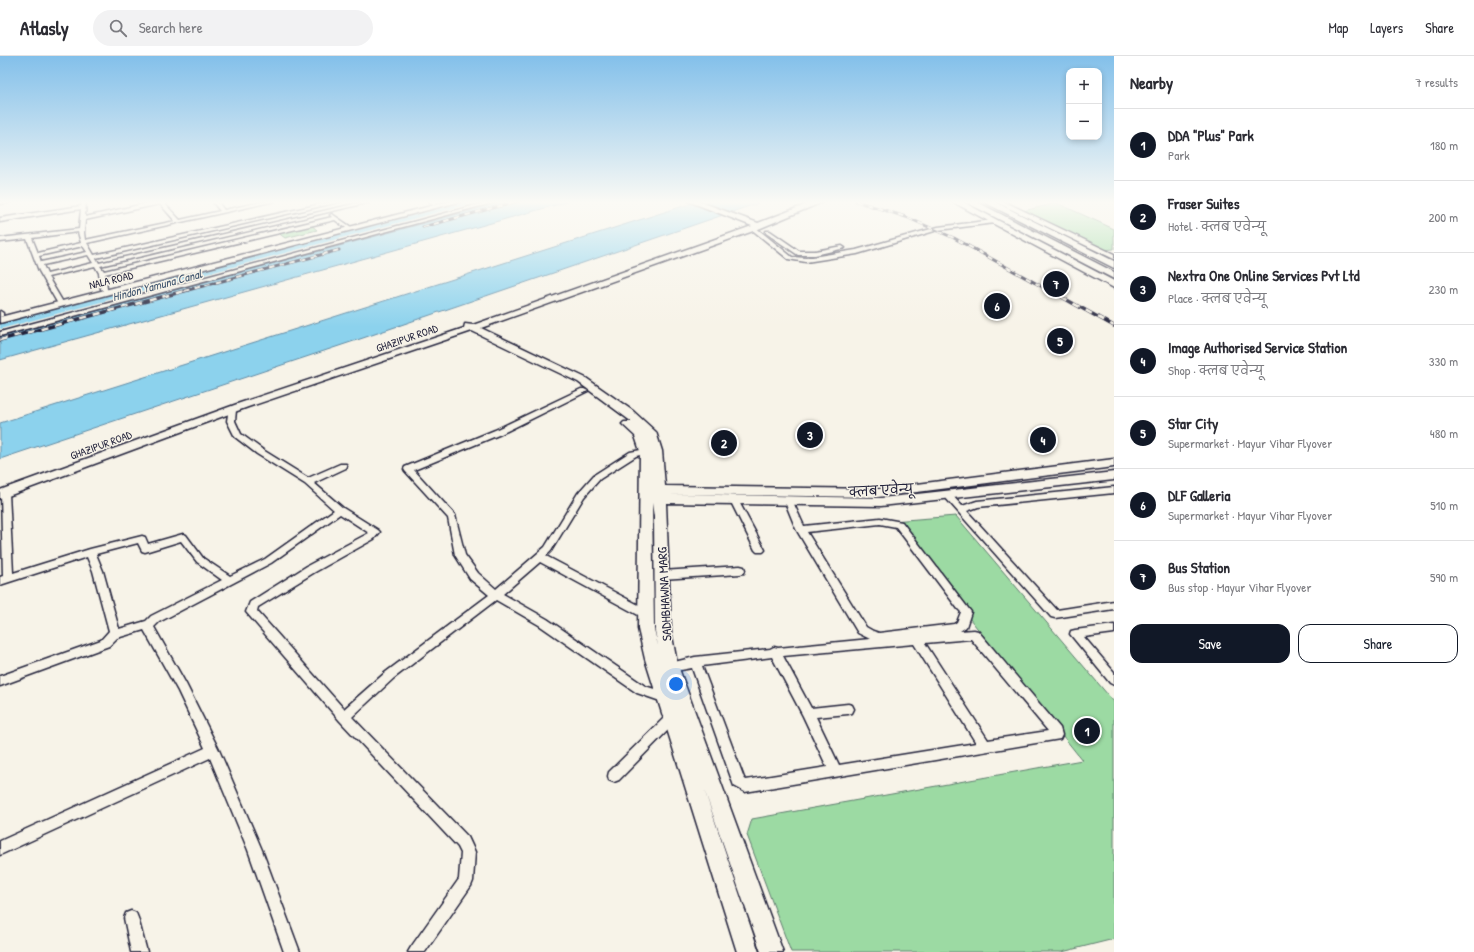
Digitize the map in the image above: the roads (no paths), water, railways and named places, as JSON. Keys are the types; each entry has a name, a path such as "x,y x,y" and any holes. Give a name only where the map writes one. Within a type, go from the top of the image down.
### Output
{"highway":[{"path":"1049,243 1114,276"},
{"path":"1060,243 1114,270"}],"main road":[{"path":"1034,243 1114,284"},
{"path":"1070,243 1114,265"}],"street":[{"path":"31,243 45,276 60,302"},
{"path":"36,255 84,243 102,273 105,290"},
{"path":"40,264 149,243"},
{"path":"45,276 193,243"},
{"path":"102,273 230,243"},
{"name":"NALA ROAD","path":"0,316 18,313 291,243"},
{"path":"0,334 341,243"},
{"name":"GHAZIPUR ROAD","path":"2,492 610,278 701,243"},
{"path":"772,243 790,258 797,259 823,258 857,252 889,243"},
{"path":"781,243 798,253 815,253 865,243"},
{"path":"1084,243 1114,257"},
{"path":"797,259 798,253"},
{"name":"GHAZIPUR ROAD","path":"2,492 244,399 465,328"},
{"name":"SADHBHAWNA MARG","path":"465,328 574,384 614,411 640,434 646,451 653,495 662,575 663,631 670,667 772,952"},
{"name":"SADHBHAWNA MARG","path":"465,328 582,380 629,413 650,432 656,451 646,629 653,659 748,952"},
{"path":"584,391 498,432 408,468 452,517 460,555 474,576 496,595 543,622 641,690 666,698"},
{"path":"232,410 231,422 238,435 260,452 308,482 340,510 374,530 375,534 371,538 311,569 252,607 251,612 344,717 463,842 468,852 466,882 416,952"},
{"path":"344,717 390,675 496,595 548,549 581,495 597,477 634,454 646,451"},
{"name":"क्लब एवेन्यू","path":"653,495 878,493 1114,463"},
{"path":"308,482 343,466"},
{"name":"क्लब एवेन्यू","path":"653,495 789,502 881,502 948,496 1114,476"},
{"path":"960,510 977,504 1114,490"},
{"path":"2,492 4,580 90,552 142,539 145,549 183,537 200,560 230,581"},
{"path":"948,496 1055,614 1114,605"},
{"path":"734,500 760,550"},
{"path":"789,502 801,529 862,630 870,636 879,637 957,628 962,624 966,612 899,524 880,521 801,529"},
{"path":"0,681 106,643 113,635 150,624 155,619 268,561 340,510"},
{"path":"90,552 98,571 114,631 113,635"},
{"path":"539,557 646,614"},
{"path":"662,575 740,570"},
{"path":"150,624 148,627 213,750 254,850 292,952"},
{"path":"1114,629 1075,634 1114,680"},
{"path":"670,667 695,662 774,652 974,634 1056,732 1056,735 835,770 745,786 739,782 695,662"},
{"path":"917,640 985,746"},
{"path":"774,652 808,712 835,770"},
{"path":"808,712 848,709"},
{"path":"614,776 672,718"},
{"path":"0,848 213,750"},
{"path":"131,918 139,952"}],"water":[{"path":"351,243 420,243 0,360 0,337"},
{"path":"567,243 642,243 360,339 0,459 0,423"}],"waterway":[{"name":"Hindon Yamuna Canal","path":"0,326 317,243"}],"railway":[{"path":"963,243 1050,291"},
{"path":"184,291 339,250"},
{"path":"0,340 188,290"},
{"path":"1049,290 1114,326"}],"place":[{"name":"Bus Station","path":"1056,284"},
{"name":"DLF Galleria","path":"997,306"},
{"name":"Star City","path":"1060,341"},
{"name":"Nextra One Online Services Pvt Ltd","path":"810,435"},
{"name":"Image Authorised Service Station","path":"1043,440"},
{"name":"Fraser Suites","path":"724,443"},
{"name":"DDA \"Plus\" Park","path":"1087,731"}]}
